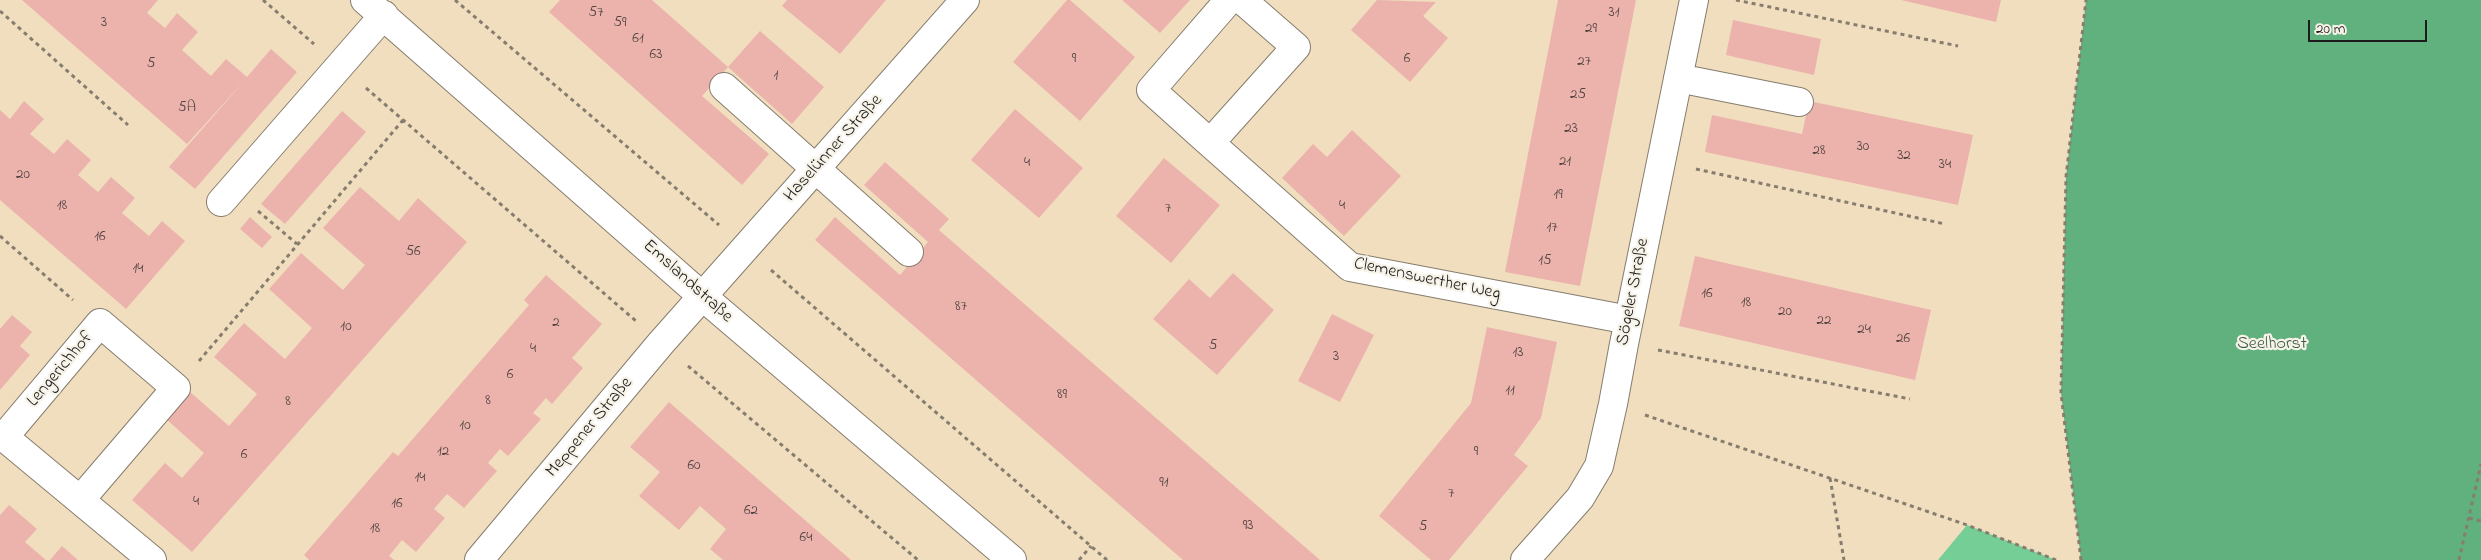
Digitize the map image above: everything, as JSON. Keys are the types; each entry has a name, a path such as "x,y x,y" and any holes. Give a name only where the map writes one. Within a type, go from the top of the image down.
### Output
{"street":[{"name":"Haselünner Straße","path":"702,296 965,0"},
{"name":"Clemenswerther Weg","path":"1229,0 1151,90 1350,267 1626,332"},
{"path":"1210,143 1296,47 1242,0"},
{"name":"Sögeler Straße","path":"1525,560 1580,498 1599,466 1694,0"},
{"path":"227,195 340,66 374,8"},
{"name":"Emslandstraße","path":"374,8 702,296 1012,560"},
{"path":"1678,78 1799,102"},
{"path":"724,87 909,252"},
{"name":"Meppener Straße","path":"479,560 702,296"},
{"name":"Lengerichhof","path":"152,560 81,499 4,437 100,323 176,388"},
{"path":"81,499 176,388"}],"path":[{"path":"263,0 661,343 918,560"},
{"path":"455,0 1107,560"},
{"path":"1736,0 1958,46"},
{"path":"2081,560 2061,393 2066,177 2086,0"},
{"path":"0,11 128,125"},
{"path":"176,388 403,120"},
{"path":"1661,161 1945,224"},
{"path":"227,195 298,244"},
{"path":"0,236 100,323"},
{"path":"1626,332 1910,399"},
{"path":"1613,404 1967,525 2056,560"},
{"path":"2459,560 2481,464"},
{"path":"1830,478 1844,560"},
{"path":"2469,518 2481,521"},
{"path":"1079,560 1091,546"}],"green space":[{"name":"Seelhorst","path":"2086,0 2481,0 2481,560 2081,560 2061,393 2066,177"},
{"path":"1967,525 2056,560 1938,560"}],"building":[{"path":"22,0 158,0 147,13 165,28 177,13 198,32 182,50 211,76 226,59 247,77 271,49 297,72 195,189 169,167 245,80 187,144"},
{"path":"560,0 652,0 728,67 702,96 769,154 742,185 549,12"},
{"path":"787,0 886,0 840,54 782,6"},
{"path":"1067,0 1070,0 1135,57 1080,121 1013,62"},
{"path":"1122,0 1190,0 1160,33"},
{"path":"1377,0 1436,2 1423,16 1448,38 1410,82 1351,30"},
{"path":"1558,0 1636,0 1580,286 1505,272"},
{"path":"1901,0 2001,0 1996,22"},
{"path":"1733,20 1821,39 1814,75 1726,55"},
{"path":"760,31 824,87 792,124 728,67"},
{"path":"24,101 44,119 30,134 54,154 67,139 91,160 78,175 98,192 111,177 135,198 122,213 149,236 162,221 185,241 126,309 0,200 0,110 10,119"},
{"path":"1809,101 1973,135 1958,205 1705,152 1712,115 1802,134"},
{"path":"1015,109 1083,168 1039,218 971,160"},
{"path":"342,111 366,132 285,224 261,204"},
{"path":"1352,130 1401,176 1344,236 1282,178 1313,144 1327,157"},
{"path":"1164,158 1220,205 1171,263 1116,216"},
{"path":"885,162 949,219 939,230 1320,560 1183,560 815,240 835,217 900,275 928,242 864,185"},
{"path":"360,187 399,221 418,198 467,242 192,552 132,500 165,463 182,478 204,453 165,418 189,391 229,426 257,394 214,357 244,323 285,359 312,328 269,289 301,253 343,290 365,265 323,228"},
{"path":"250,217 272,237 262,248 240,229"},
{"path":"1695,256 1931,310 1915,380 1679,326"},
{"path":"1233,273 1274,310 1217,375 1153,319 1189,279 1210,298"},
{"path":"546,275 602,324 572,358 583,368 552,404 546,398 533,413 541,419 508,456 500,449 488,463 497,471 464,508 447,494 434,509 445,518 416,552 402,540 389,556 394,560 309,560 304,555 393,452 398,456 529,305 524,300"},
{"path":"1332,314 1374,335 1340,402 1298,381"},
{"path":"12,315 32,332 20,346 30,355 0,390 0,329"},
{"path":"1487,327 1557,342 1541,418 1514,455 1528,466 1449,560 1431,560 1379,516 1471,403"},
{"path":"669,402 851,560 723,560 710,549 726,529 700,506 679,530 639,496 660,472 630,447"},
{"path":"9,505 37,529 25,542 46,560 0,560 0,515"},
{"path":"62,546 78,560 50,560"}]}
